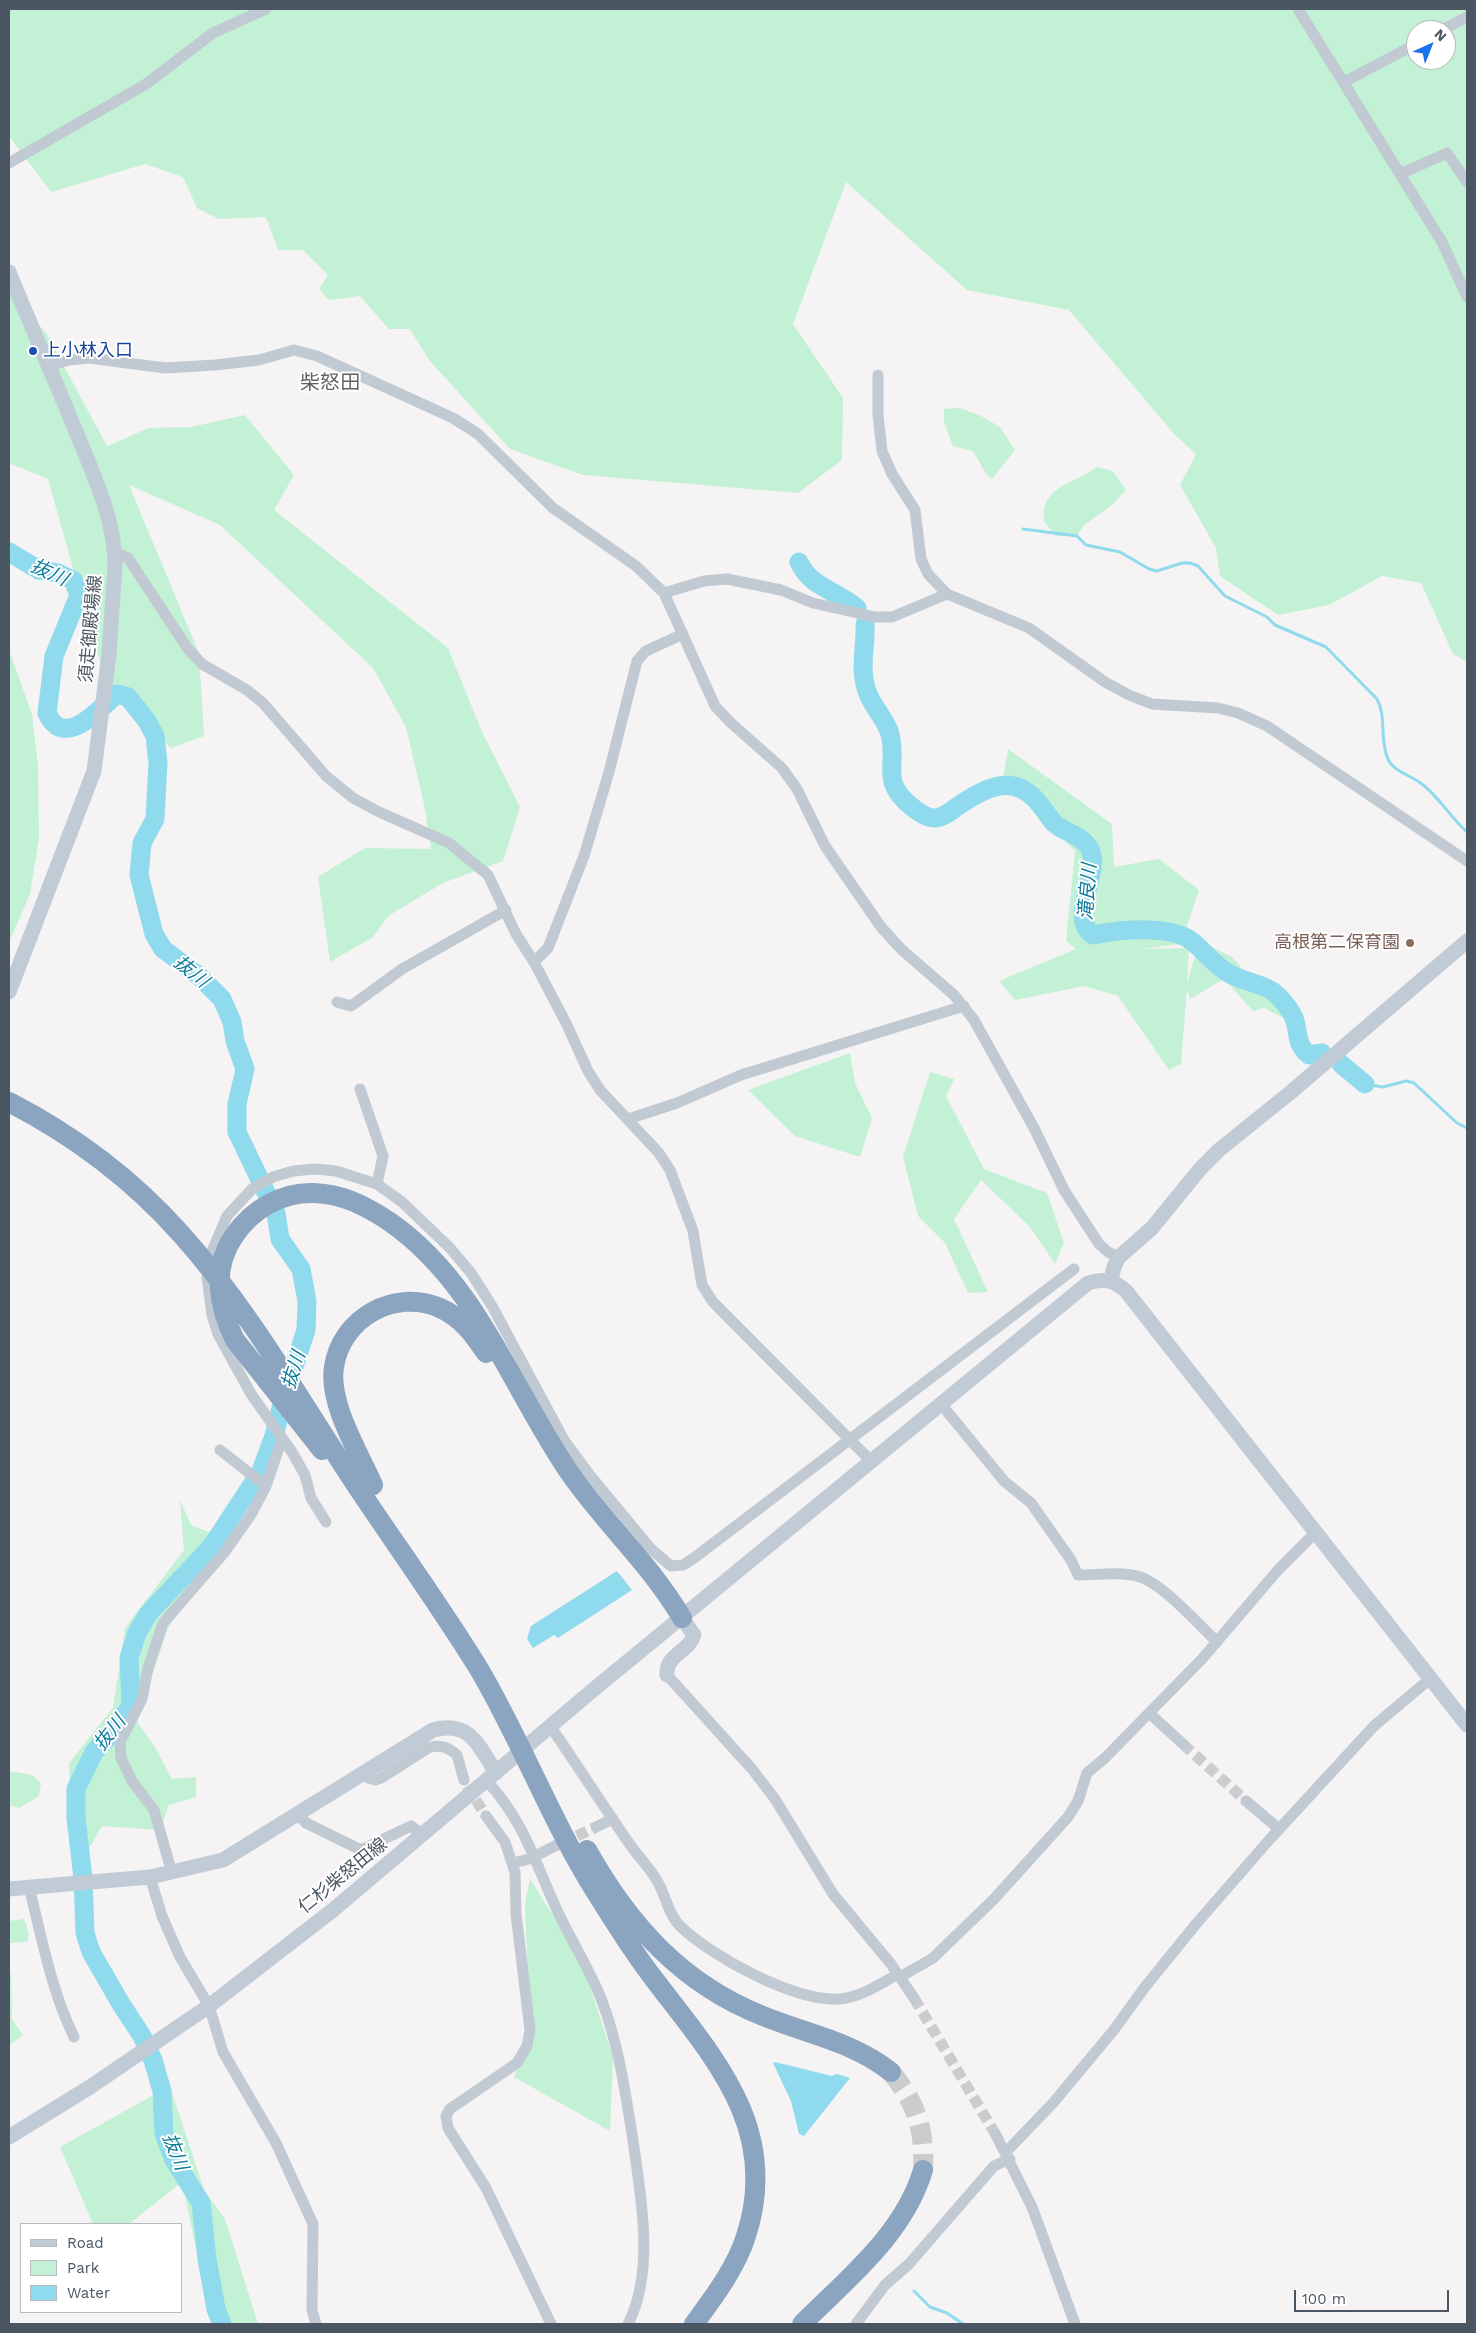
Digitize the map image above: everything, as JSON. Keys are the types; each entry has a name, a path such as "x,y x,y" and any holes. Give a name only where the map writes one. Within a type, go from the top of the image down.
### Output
{"highway":[{"path":"9,1090 59,1118 115,1159 166,1204 240,1299 273,1348 314,1420 462,1619 544,1781 595,1892 650,1974 711,2054 732,2086 752,2139 756,2172 754,2204 746,2237 730,2269 694,2324"},
{"path":"9,1102 55,1128 110,1167 202,1250"},
{"path":"314,1420 265,1379 235,1340 227,1323 220,1291 220,1271 230,1242 250,1218 280,1198 300,1193 336,1195 368,1208 406,1234 440,1266 463,1295 485,1329 567,1470 666,1590 682,1618"},
{"path":"367,1490 337,1401 333,1368 338,1351 355,1324 367,1314 397,1302 426,1303 455,1316 477,1339 538,1445 568,1490 656,1597 682,1618"},
{"path":"544,1781 616,1898 634,1922 674,1962 697,1980 732,2002 764,2016 857,2050 877,2061 891,2072"},
{"path":"802,2324 897,2226 918,2190 924,2170"}],"street":[{"path":"9,163 146,84 213,33 266,9"},
{"path":"1298,9 1442,242 1467,297"},
{"path":"1344,82 1406,49"},
{"path":"1400,174 1447,153 1467,182"},
{"name":"須走御殿場線","path":"9,272 96,482 115,552 115,595 101,728 94,771 9,992"},
{"path":"48,366 69,360 89,358 165,368 215,365 259,360 294,350 317,356 453,418 478,434 553,508 636,566 664,593 715,706 731,723 782,768 797,789 826,846 881,927 901,949 964,1006 974,1020 1034,1128 1064,1190 1099,1244 1119,1258"},
{"path":"878,375 878,415 882,451 892,474 915,510 921,559 928,574 947,594 1029,628 1105,682 1129,695 1152,704 1218,708 1238,713 1266,726 1467,861"},
{"path":"115,552 128,558 188,649 202,664 247,690 264,703 326,776 353,798 377,811 449,843 476,863 488,875 516,934 534,962 588,1071 600,1090 659,1153 670,1170 692,1232 702,1285 712,1302 872,1461"},
{"path":"664,593 704,580 727,579 780,590 813,603 875,617 892,617 947,594"},
{"path":"534,962 548,948 584,856 609,772 638,661 646,651 682,634"},
{"path":"337,1002 351,1006 402,969 506,910"},
{"path":"1467,941 1200,1168 1152,1228 1119,1258 1110,1280 1126,1291 1467,1725"},
{"path":"628,1119 678,1103 741,1075 964,1006"},
{"path":"360,1089 384,1156 377,1184"},
{"path":"326,1522 312,1498 305,1475 250,1394 218,1334 209,1296 208,1277 218,1233 226,1216 252,1189 273,1177 293,1171 315,1169 336,1171 377,1184 402,1202 450,1248 471,1273 492,1306 564,1440 589,1474 651,1549 671,1566 683,1565 694,1558 1074,1269"},
{"name":"仁杉柴怒田線","path":"9,2137 137,2055 209,2006 333,1910 550,1726 1088,1283 1098,1279 1110,1280"},
{"path":"941,1404 1004,1481 1031,1503 1071,1560 1078,1575 1142,1577 1177,1603 1217,1642"},
{"path":"172,1873 154,1810 132,1781 121,1758 120,1742 142,1699 148,1668 163,1623 224,1553 252,1513 262,1484 282,1439"},
{"path":"220,1450 262,1484"},
{"path":"550,1726 656,1879 672,1915 680,1925 714,1951 745,1970 796,1992 832,1999 858,1994 899,1976 933,1958 994,1899 1068,1817 1078,1801 1087,1773 1114,1750 1217,1642 1278,1570 1316,1532"},
{"path":"682,1618 694,1635 692,1641 669,1661 666,1667 667,1675 752,1769 775,1799 833,1894 899,1976 914,1998"},
{"path":"856,2324 885,2285 905,2269 994,2166 1008,2155 1059,2096 1114,2031 1196,1924 1279,1829 1374,1726 1431,1678"},
{"path":"1149,1713 1183,1744"},
{"path":"9,1889 150,1877 223,1860 433,1730 445,1727 458,1727 469,1734 516,1818 535,1857 559,1916 600,1996 611,2028 622,2077 639,2178 643,2248 641,2280 628,2324"},
{"path":"360,1775 374,1780 381,1778 428,1748 436,1745 444,1746 457,1755 464,1780"},
{"path":"1246,1801 1279,1829"},
{"path":"297,1813 306,1823 361,1850 411,1826 423,1835"},
{"path":"486,1816 505,1842 512,1863 530,2030 528,2046 517,2063 450,2109 446,2116 448,2128 486,2188 551,2324"},
{"path":"596,1827 613,1819"},
{"path":"512,1863 535,1857 557,1845"},
{"path":"150,1877 162,1916 180,1957 209,2006 223,2052 276,2143 313,2224 312,2310 316,2324"},
{"path":"29,1887 61,2010 74,2036"},
{"path":"996,2135 1008,2155 1032,2207 1075,2324"}],"green space":[{"path":"9,9 1467,9 1467,662 1453,654 1421,583 1382,576 1329,605 1278,615 1220,576 1216,548 1180,485 1196,454 1175,435 1069,310 967,290 846,182 793,324 843,398 842,460 798,493 583,475 510,449 429,360 410,329 389,329 360,296 329,300 319,289 328,275 303,250 278,250 266,217 219,219 197,208 183,177 145,164 51,192 9,136"},
{"path":"9,292 46,333 107,446 149,428 191,427 245,415 294,475 274,510 448,648 482,732 520,807 503,861 443,883 388,916 373,937 330,962 318,877 365,848 431,849 424,804 406,727 373,668 220,525 129,485 199,653 204,736 171,748 113,694 95,647 48,479 9,463"},
{"path":"960,408 981,416 1000,427 1015,450 992,479 986,474 973,451 953,446 944,423 944,409"},
{"path":"1097,467 1113,471 1126,490 1111,506 1083,526 1077,536 1055,536 1044,521 1044,508 1049,498 1061,487"},
{"path":"9,650 32,714 38,766 39,838 30,894 9,942"},
{"path":"1008,749 1112,824 1114,867 1159,859 1199,890 1181,944 1139,949 1189,948 1187,983 1195,957 1203,943 1232,957 1250,978 1278,998 1285,1012 1284,1018 1264,1008 1253,1011 1224,979 1190,999 1187,989 1181,1064 1169,1070 1118,996 1084,986 1015,1000 999,981 1076,949 1066,941 1075,851 1034,810 1002,784"},
{"path":"850,1053 855,1083 872,1118 860,1157 795,1136 748,1090"},
{"path":"930,1072 954,1079 946,1096 984,1169 1047,1193 1064,1243 1055,1264 1030,1227 981,1180 954,1219 988,1292 968,1293 945,1243 918,1216 903,1157"},
{"path":"180,1500 191,1525 224,1538 211,1568 168,1628 137,1722 155,1747 172,1779 196,1777 196,1797 169,1805 160,1830 102,1826 90,1847 72,1824 69,1763 113,1708 125,1628 184,1550"},
{"path":"9,1771 32,1775 41,1783 39,1796 19,1808 9,1805"},
{"path":"530,1879 582,1961 613,2058 610,2131 514,2077 530,2030 525,1903"},
{"path":"24,1919 29,1935 27,1942 9,1943 9,1921"},
{"path":"9,1969 11,1975 12,2019 23,2035 9,2045"},
{"path":"170,2086 204,2190 225,2219 258,2324 212,2324 182,2182 130,2223 93,2223 60,2147"}],"water":[{"path":"617,1571 632,1590 558,1638 554,1635 533,1648 527,1639 531,1626"},
{"path":"773,2063 832,2076 837,2074 850,2078 804,2136 799,2134 791,2101"}],"waterway":[{"path":"1023,529 1077,536 1086,545 1120,552 1149,569 1157,571 1182,563 1198,566 1225,596 1267,617 1275,625 1326,647 1377,699 1382,713 1385,752 1394,767 1428,789 1467,832"},
{"name":"抜川","path":"9,552 39,570 58,573 73,580 79,595 54,656 47,713 54,724 63,728 72,728 91,717 117,694 128,697 147,721 155,736 158,763 155,819 142,843 139,875 154,934 163,949 199,976 222,999 232,1022 235,1041 245,1069 237,1104 237,1132 276,1213 280,1239 301,1269 307,1301 306,1330 283,1400 274,1436 261,1471 212,1546 148,1614 137,1633 129,1658 131,1705 113,1732 94,1752 76,1789 76,1818 83,1878 85,1933 91,1952 142,2036 153,2060 162,2091 164,2133 173,2158 201,2203 207,2259 216,2309 222,2324"},
{"name":"滝良川","path":"799,562 817,583 857,608"},
{"name":"滝良川","path":"865,624 863,674 869,697 890,734 893,781 902,798 922,814 938,818 979,793 998,786 1008,785 1026,791 1038,802 1054,823 1081,839 1088,846 1092,856 1092,867 1083,916 1086,927 1093,935 1117,931 1145,930 1183,936 1193,942 1225,971 1276,994 1293,1015 1300,1044 1305,1051 1309,1055 1322,1053"},
{"name":"滝良川","path":"1341,1064 1365,1084"},
{"name":"滝良川","path":"1365,1084 1383,1087 1406,1081 1414,1083 1457,1123 1467,1128"},
{"path":"914,2291 930,2307 947,2313 963,2324"}],"tunnel":[{"path":"1183,1744 1246,1801"},
{"path":"467,1786 486,1816"},
{"path":"562,1843 596,1827"},
{"path":"914,1998 996,2135"},
{"path":"891,2072 907,2095 918,2118 921,2130 923,2170"}],"place":[{"name":"上小林入口","path":"33,351"},
{"name":"高根第二保育園","path":"1410,943"}],"district":[{"name":"柴怒田","path":"330,383"}]}
